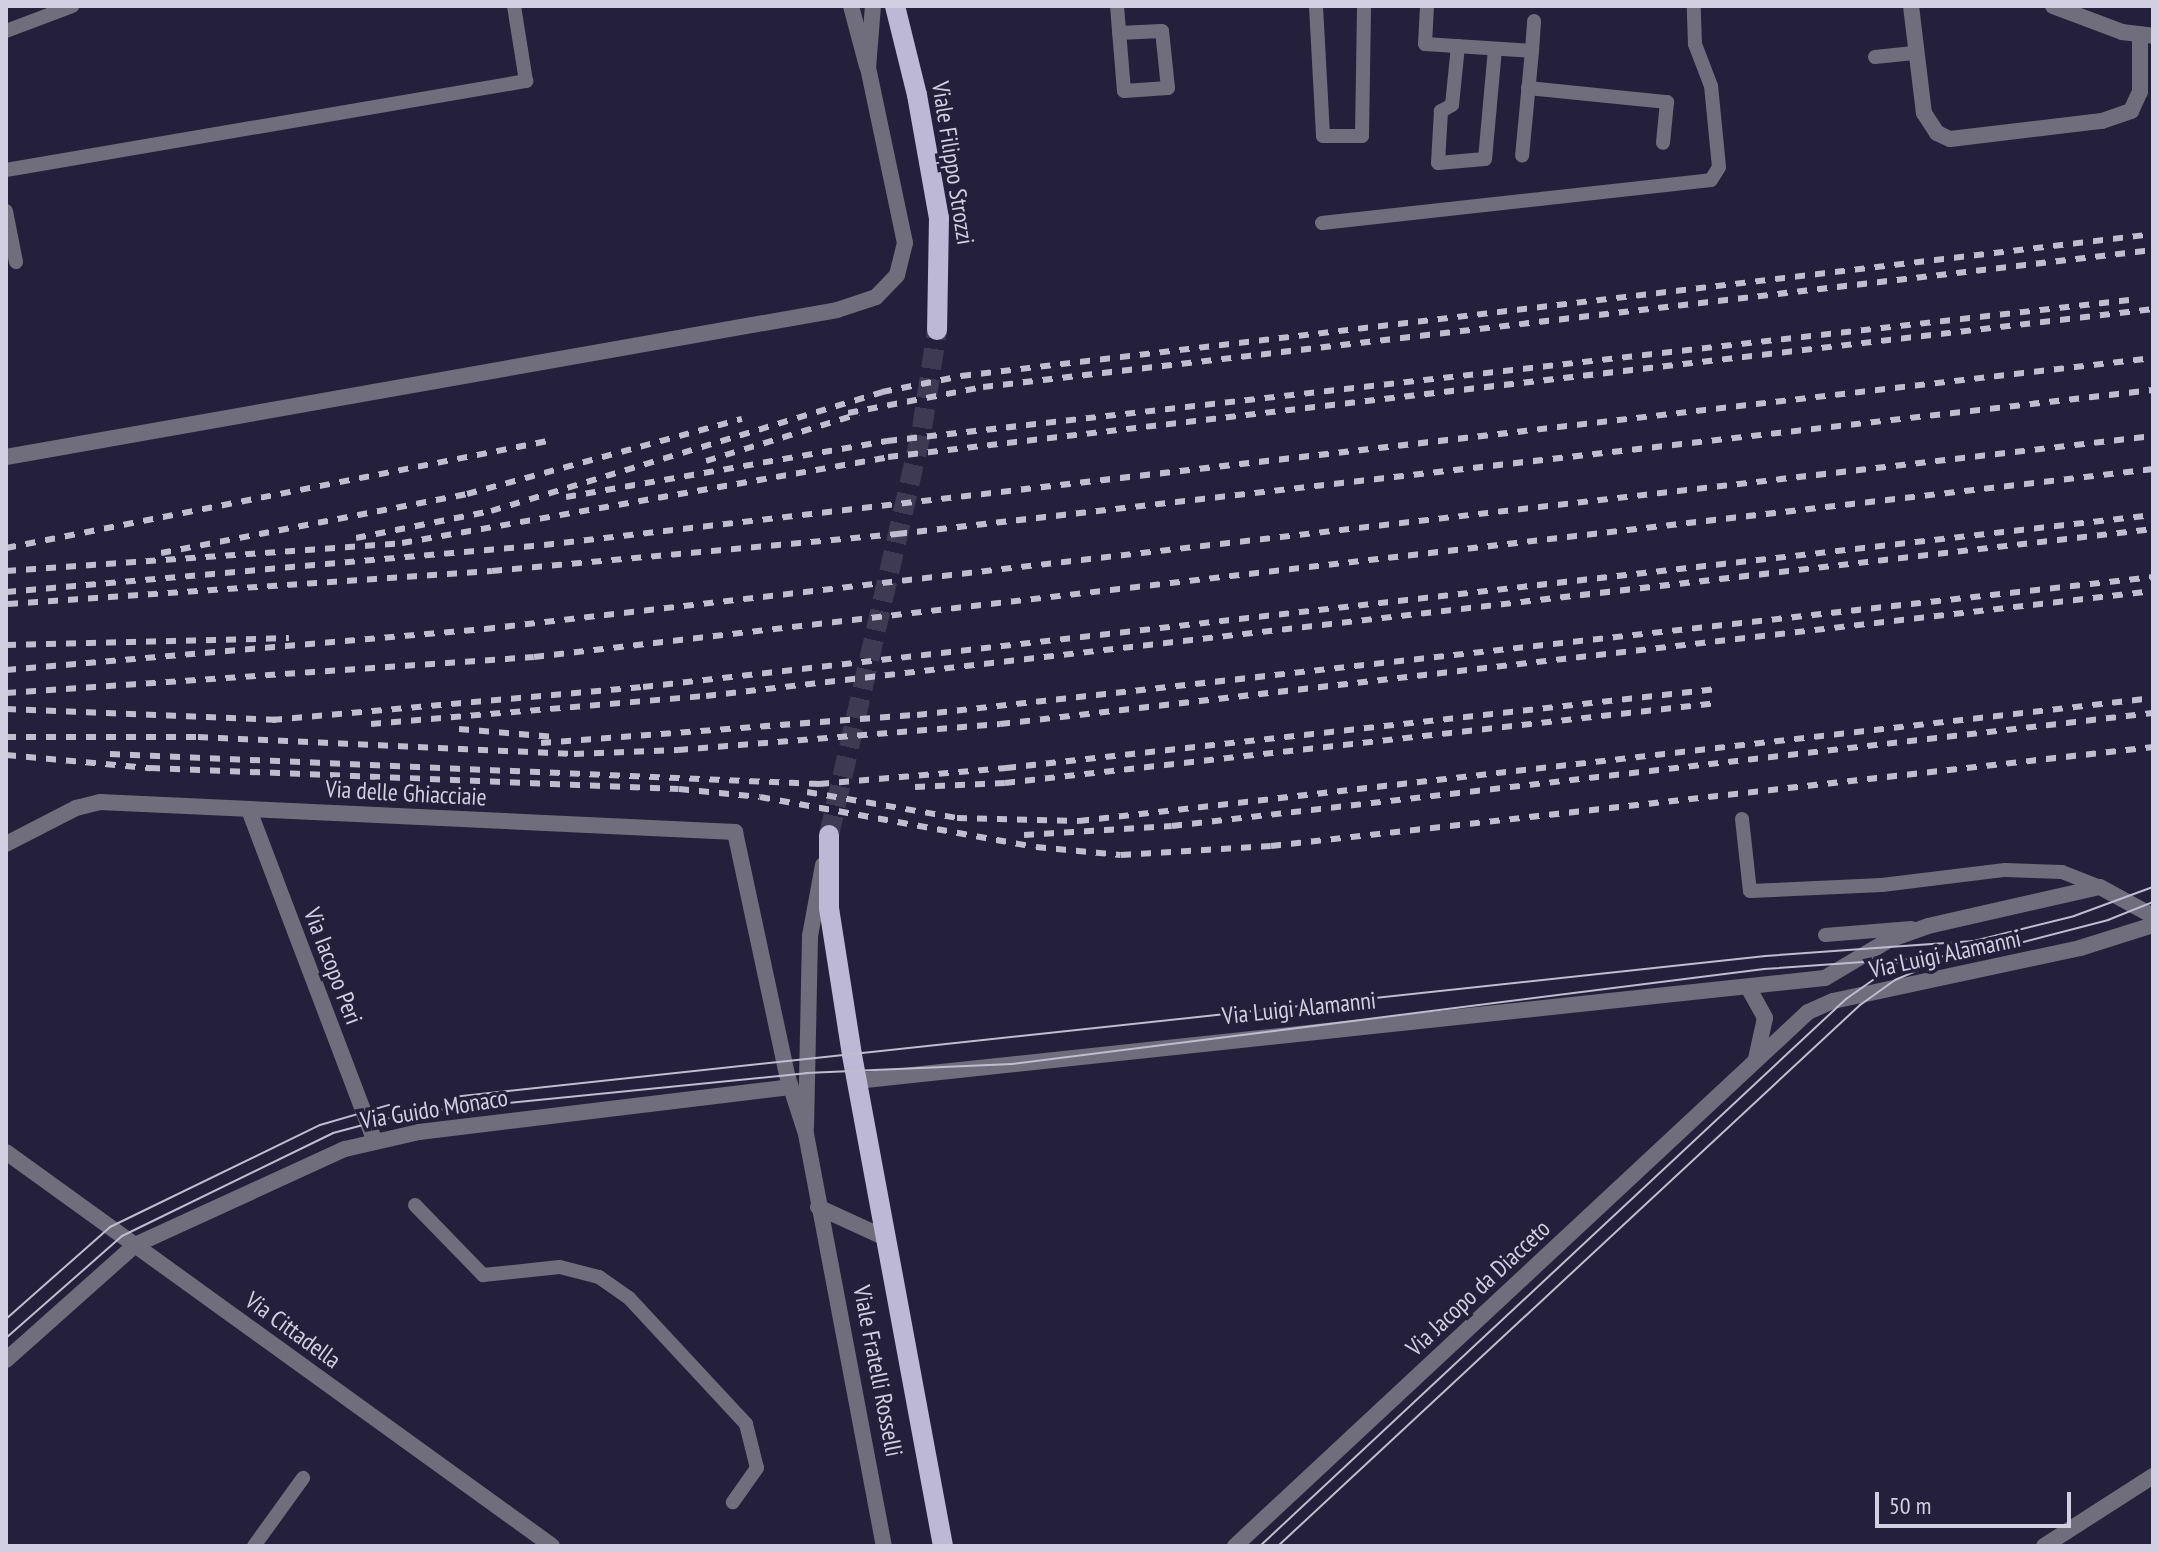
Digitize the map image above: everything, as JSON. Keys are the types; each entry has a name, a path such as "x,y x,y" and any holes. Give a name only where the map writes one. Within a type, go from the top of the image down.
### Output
{"main road":[{"name":"Viale Filippo Strozzi","path":"895,6 919,105 939,218 937,330"},
{"path":"829,839 829,908 856,1081 881,1236 940,1539"}],"street":[{"path":"6,457 864,303 897,275 905,243 868,68 851,6"},
{"path":"868,68 873,6"},
{"path":"1911,6 1914,53 1930,124 1950,139 1961,140 2102,121 2131,111 2142,81 2146,36 2053,6"},
{"name":"Via delle Ghiacciaie","path":"6,844 76,808 100,802 735,832"},
{"name":"Via Iacopo Peri","path":"249,810 376,1146"},
{"name":"Viale Fratelli Rosselli","path":"735,832 790,1087 806,1134 884,1546"},
{"name":"Viale Fratelli Rosselli","path":"806,1134 811,922 829,839"},
{"path":"2100,887 2153,916"},
{"name":"Via Luigi Alamanni","path":"856,1081 1825,978 1889,940 1928,926 2100,887"},
{"name":"Via Luigi Alamanni","path":"1754,1064 1801,1018 1825,1004 2080,948 2153,925"},
{"path":"1748,987 1766,1026 1754,1064"},
{"name":"Via Jacopo da Diacceto","path":"1235,1546 1754,1064"},
{"name":"Via Guido Monaco","path":"6,1360 135,1245 376,1146 790,1087"},
{"name":"Via Cittadella","path":"6,1152 552,1546"},
{"path":"818,1207 881,1236"},
{"path":"2044,1546 2153,1476"}],"lane":[{"path":"6,31 72,6"},
{"path":"6,170 526,81 514,6"},
{"path":"1117,6 1119,33 1124,91 1168,88 1162,31 1119,33"},
{"path":"1316,6 1323,136 1362,136 1364,6"},
{"path":"1427,6 1425,44 1532,51"},
{"path":"1322,223 1711,180 1719,167 1711,86 1695,44 1694,6"},
{"path":"1522,156 1534,21"},
{"path":"1458,46 1452,105 1441,111 1438,163 1485,159 1495,49"},
{"path":"1875,57 1914,53"},
{"path":"1528,88 1667,102 1663,143"},
{"path":"6,211 16,262"},
{"path":"1742,819 1750,891 1882,885 2005,870 2062,872 2100,887"},
{"path":"1825,935 1928,926"},
{"path":"415,1205 483,1275 560,1267 599,1277 629,1298 746,1424 757,1468 733,1502"},
{"path":"254,1546 303,1478"}],"tunnel":[{"path":"829,835 922,428 937,330"}],"tram line":[{"path":"1962,944 2074,916 2153,887"},
{"path":"1969,956 2108,920 2153,902"},
{"path":"453,1097 1765,956 1973,941"},
{"path":"6,1338 122,1236 333,1133 408,1113 806,1073 1012,1064 1764,969 1980,954"},
{"path":"1260,1546 1846,999 1897,963"},
{"path":"1278,1546 1860,1005 1895,980 1930,965"},
{"path":"6,1319 110,1227 320,1125 389,1105"}],"railway":[{"path":"356,538 491,511 882,392 961,376 2153,234"},
{"path":"848,413 983,387 2153,250"},
{"path":"566,497 887,441 2129,300"},
{"path":"6,571 402,543 888,457 2153,309"},
{"path":"6,592 544,545 2153,358"},
{"path":"8,604 492,571 897,534 2153,390"},
{"path":"706,461 859,414"},
{"path":"161,553 467,494 742,419"},
{"path":"6,670 485,629 2153,436"},
{"path":"6,548 548,441"},
{"path":"6,693 534,657 2153,469"},
{"path":"272,720 643,687 2153,515"},
{"path":"371,724 706,696 2153,529"},
{"path":"541,743 917,715 2153,577"},
{"path":"6,737 198,737 574,754 678,750 1000,724 2153,591"},
{"path":"6,645 289,638"},
{"path":"110,754 819,784 1006,768 1717,689"},
{"path":"807,792 957,818 1079,821 2153,698"},
{"path":"915,787 1005,783 1718,703"},
{"path":"6,709 283,720"},
{"path":"1024,835 1172,826 2153,713"},
{"path":"459,729 555,737"},
{"path":"6,755 150,768 679,789 760,797 1036,847 1121,855 1271,846 2153,747"}]}
